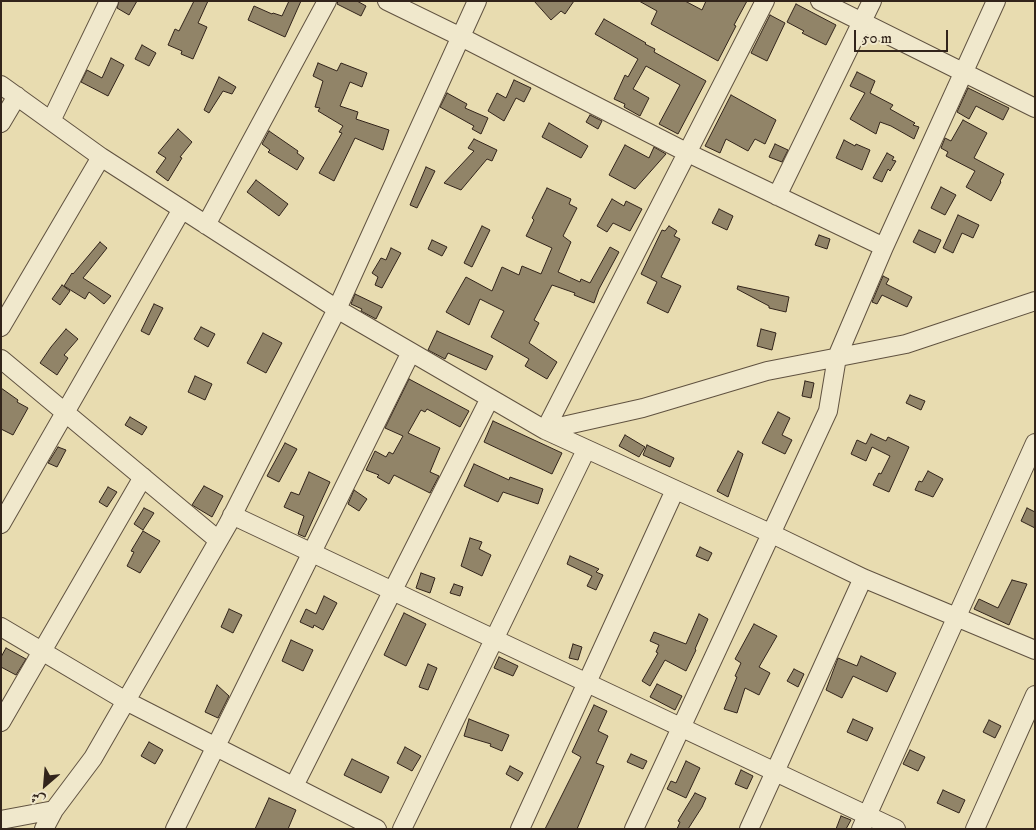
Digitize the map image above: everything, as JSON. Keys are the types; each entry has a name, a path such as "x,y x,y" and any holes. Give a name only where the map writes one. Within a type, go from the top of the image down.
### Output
{"street":[{"path":"51,121 109,1"},
{"path":"206,225 327,1"},
{"path":"387,1 688,152 884,247"},
{"path":"44,829 54,810 93,758 232,515 337,309 477,1"},
{"path":"545,430 765,1"},
{"path":"820,1 1035,108"},
{"path":"777,196 872,1"},
{"path":"634,829 828,411 837,357 884,247 996,1"},
{"path":"1,85 101,157 337,309 545,430 770,533 863,578 1035,650"},
{"path":"1,123 17,96"},
{"path":"1,327 101,157"},
{"path":"1,524 182,209"},
{"path":"545,430 643,408 767,371 906,344 1035,300"},
{"path":"174,829 411,352"},
{"path":"1,359 218,540"},
{"path":"294,786 490,398"},
{"path":"864,822 1035,443"},
{"path":"402,829 586,450"},
{"path":"1,722 143,477"},
{"path":"520,829 675,490"},
{"path":"232,515 776,772 864,822 896,829"},
{"path":"749,829 863,578"},
{"path":"1,627 126,701 377,829"},
{"path":"975,829 1035,696"},
{"path":"1,820 54,810"}],"building":[{"path":"119,1 137,1 129,15 117,8"},
{"path":"194,1 208,1 198,23 207,27 193,59 181,54 182,51 168,45 175,29 179,31"},
{"path":"289,1 301,1 285,37 248,20 254,6 282,16"},
{"path":"338,1 357,1 366,6 361,16 337,4"},
{"path":"534,1 574,1 565,14 561,11 551,20"},
{"path":"639,1 685,1 702,10 706,1 747,1 718,61 651,24 657,11"},
{"path":"796,4 836,25 826,45 802,33 804,31 787,22"},
{"path":"770,15 785,23 767,61 751,53"},
{"path":"604,19 646,43 655,49 654,52 706,81 678,134 659,124 680,85 646,66 633,89 649,98 640,116 624,107 625,104 614,99 625,75 628,77 638,59 595,34"},
{"path":"142,45 156,53 149,66 135,59"},
{"path":"111,58 124,65 108,96 81,82 87,70 102,78"},
{"path":"318,63 337,71 341,63 367,73 362,87 350,82 340,106 358,112 356,119 389,130 383,150 355,138 334,181 319,173 342,133 339,132 343,126 318,111 320,108 315,107 323,81 313,76"},
{"path":"857,72 875,81 870,93 893,105 890,109 919,127 914,139 880,122 876,134 850,119 865,93 850,86"},
{"path":"219,77 236,87 232,94 223,91 209,113 204,110"},
{"path":"514,80 531,88 524,102 516,98 504,121 488,111 497,93 506,98"},
{"path":"968,88 1009,108 1003,120 976,106 969,119 957,112"},
{"path":"447,93 467,104 465,108 488,118 481,134 472,129 474,126 440,107"},
{"path":"731,95 776,120 765,144 755,139 748,151 726,139 720,153 705,146"},
{"path":"590,115 602,121 598,129 586,122"},
{"path":"963,120 987,133 974,158 1004,174 991,201 966,187 975,171 946,156 948,152 941,148 945,138 951,141"},
{"path":"549,123 588,146 581,158 542,137"},
{"path":"178,129 192,142 180,157 182,158 168,181 156,172 166,158 158,153"},
{"path":"269,131 298,151 297,153 304,158 297,170 268,152 270,150 262,144"},
{"path":"474,139 497,150 492,161 487,159 461,190 444,183 474,151 468,148"},
{"path":"844,140 855,146 856,144 870,150 862,170 836,158"},
{"path":"775,144 788,150 782,162 769,157"},
{"path":"625,145 649,158 654,147 666,154 635,189 609,175"},
{"path":"887,153 894,157 892,160 896,161 890,171 888,169 882,182 873,178"},
{"path":"426,167 435,171 417,208 410,205"},
{"path":"256,180 288,204 279,216 247,192"},
{"path":"941,187 956,195 945,215 931,208"},
{"path":"547,188 571,199 569,204 577,208 563,236 571,242 558,272 580,282 581,279 590,283 610,247 619,252 599,289 594,303 574,295 575,293 552,285 534,320 539,323 529,343 557,362 547,379 525,366 529,359 491,337 504,311 480,299 469,325 446,312 466,277 492,291 502,267 519,275 522,266 541,274 552,248 526,236 534,220 532,218"},
{"path":"612,199 624,206 626,201 642,209 630,231 613,223 607,232 597,226"},
{"path":"719,209 733,216 727,230 712,223"},
{"path":"958,215 979,225 973,238 962,233 953,253 943,248"},
{"path":"482,226 490,230 472,267 464,263"},
{"path":"669,226 677,231 674,236 680,239 661,277 681,286 668,313 647,303 657,282 641,274 662,230 665,231"},
{"path":"919,230 941,240 935,253 913,242"},
{"path":"819,235 830,239 827,249 815,245"},
{"path":"432,240 447,247 442,256 428,249"},
{"path":"100,242 107,248 83,278 111,296 104,304 89,292 85,299 64,286 72,273"},
{"path":"391,248 401,253 382,288 375,285 378,277 372,273 381,258 386,260"},
{"path":"883,276 889,279 886,284 912,297 907,307 882,295 877,304 872,302"},
{"path":"62,285 70,291 60,305 52,299"},
{"path":"738,286 789,297 786,312 769,308 769,306 737,289"},
{"path":"355,294 382,307 376,319 351,304"},
{"path":"154,304 163,308 149,335 141,331"},
{"path":"201,327 215,334 208,347 194,339"},
{"path":"66,329 78,339 64,355 68,358 57,375 40,363"},
{"path":"761,329 776,333 772,350 757,346"},
{"path":"437,331 493,356 486,370 448,353 445,359 428,350"},
{"path":"263,333 282,343 266,373 247,363"},
{"path":"195,376 212,384 205,400 188,392"},
{"path":"409,379 469,411 460,427 427,409 425,412 421,410 408,433 440,448 430,472 439,476 430,493 394,475 389,484 377,477 379,475 366,470 375,451 386,457 389,452 393,454 403,436 385,428"},
{"path":"805,381 814,383 811,398 802,396"},
{"path":"1,388 18,400 17,402 28,408 13,435 1,429"},
{"path":"910,395 925,401 921,410 906,403"},
{"path":"778,412 790,418 782,435 792,440 785,454 762,443"},
{"path":"130,417 147,427 142,435 125,425"},
{"path":"493,421 562,453 552,474 484,442"},
{"path":"871,434 886,441 888,437 909,447 889,492 873,485 890,456 872,447 866,461 851,454 857,440 866,444"},
{"path":"625,435 645,447 639,457 619,446"},
{"path":"285,443 297,449 279,482 267,476"},
{"path":"647,445 674,458 670,467 643,455"},
{"path":"58,447 66,450 57,467 48,463"},
{"path":"738,451 743,454 728,497 717,491"},
{"path":"474,464 509,480 510,477 543,489 538,504 503,492 498,502 464,486"},
{"path":"928,471 943,479 933,497 915,490 919,481 922,482"},
{"path":"309,472 330,482 305,537 298,534 304,516 284,507 291,492 299,495"},
{"path":"204,486 223,496 212,517 192,505"},
{"path":"108,487 117,492 107,507 99,502"},
{"path":"354,490 367,499 359,511 348,504"},
{"path":"144,508 154,513 143,530 134,524"},
{"path":"1027,508 1035,512 1035,528 1021,521"},
{"path":"143,531 160,541 140,573 127,566 134,552 131,551"},
{"path":"470,538 482,542 479,549 491,555 482,576 461,566"},
{"path":"700,547 712,553 708,561 696,556"},
{"path":"570,556 599,569 596,572 603,575 596,590 587,586 592,576 567,564"},
{"path":"421,573 435,578 430,593 416,588"},
{"path":"1012,580 1027,584 1009,625 974,609 979,599 998,608"},
{"path":"454,584 463,587 460,596 450,593"},
{"path":"324,596 337,603 323,630 314,625 313,628 300,622 306,609 316,614"},
{"path":"229,609 242,615 233,633 221,627"},
{"path":"404,613 426,624 406,666 384,655"},
{"path":"699,614 708,619 686,671 665,660 650,686 642,681 658,653 656,652 659,645 650,641 654,632 686,644"},
{"path":"754,624 777,636 759,667 770,673 759,695 745,688 737,713 724,709 741,663 735,659"},
{"path":"291,640 313,650 303,671 282,661"},
{"path":"573,644 582,647 578,660 569,658"},
{"path":"6,648 26,659 16,675 1,667 1,657"},
{"path":"861,656 896,673 887,692 853,676 842,698 826,690 838,658 857,666"},
{"path":"499,657 518,666 513,676 494,668"},
{"path":"428,664 437,668 428,690 419,687"},
{"path":"794,669 804,674 798,687 787,681"},
{"path":"657,684 682,696 675,710 650,697"},
{"path":"217,685 229,696 218,718 205,712"},
{"path":"594,705 607,711 598,731 608,736 596,763 604,766 577,829 545,829 581,757 572,752"},
{"path":"469,719 509,735 502,751 490,746 491,744 464,736"},
{"path":"853,719 873,728 867,741 847,732"},
{"path":"989,720 1001,726 995,738 983,732"},
{"path":"149,742 163,750 155,764 141,756"},
{"path":"405,747 421,756 412,771 397,763"},
{"path":"910,750 925,757 918,771 903,764"},
{"path":"631,754 647,761 643,769 627,762"},
{"path":"352,759 389,777 381,793 344,775"},
{"path":"686,761 700,768 686,798 667,789 671,781 676,783"},
{"path":"510,766 523,773 518,781 506,774"},
{"path":"741,770 753,776 747,789 735,784"},
{"path":"943,790 965,800 959,813 937,803"},
{"path":"695,793 706,798 702,807 688,829 677,829 680,822 678,821"},
{"path":"269,798 296,810 288,829 255,829"},
{"path":"841,816 851,820 846,829 836,829"}]}
